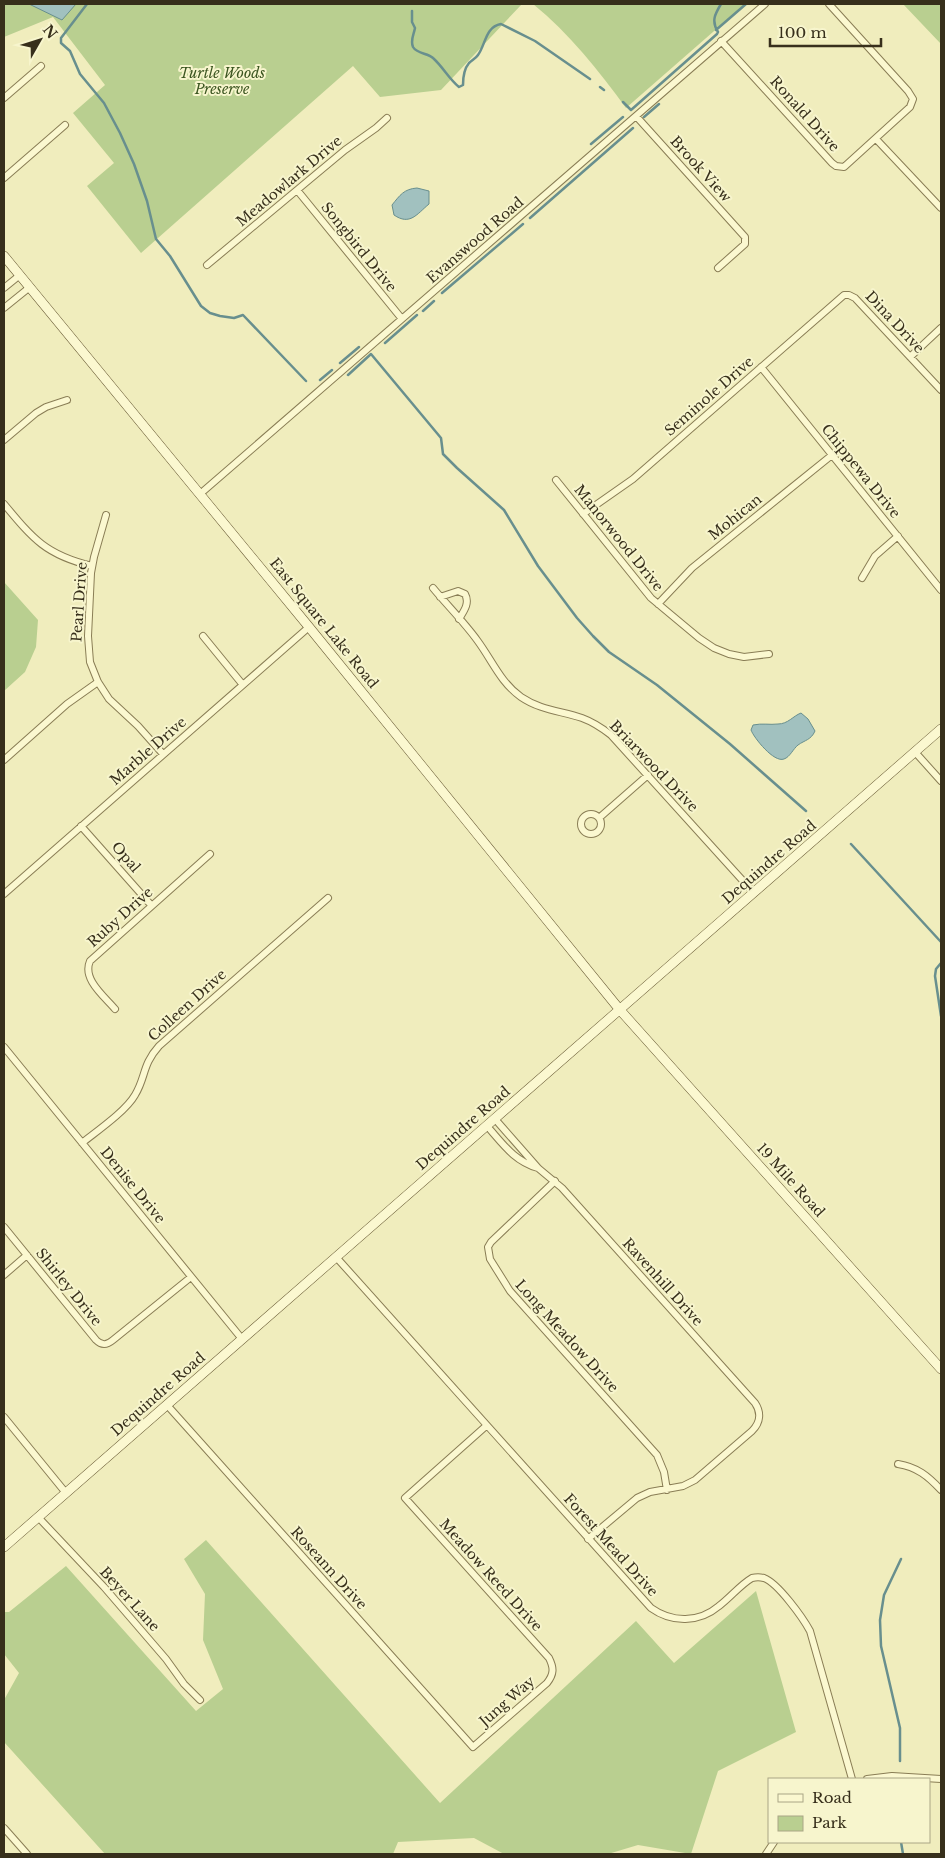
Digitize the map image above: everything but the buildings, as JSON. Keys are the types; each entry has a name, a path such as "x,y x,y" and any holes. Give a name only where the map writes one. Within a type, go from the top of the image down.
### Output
{"main road":[{"name":"East Square Lake Road","path":"4,256 620,1010"},
{"name":"Dequindre Road","path":"4,1547 941,729"},
{"name":"19 Mile Road","path":"620,1010 941,1369"}],"street":[{"name":"Evanswood Road","path":"200,494 765,4"},
{"path":"829,4 912,95 913,102 910,107 876,138 941,208"},
{"name":"Ronald Drive","path":"721,41 836,166 847,165 876,138"},
{"path":"4,98 41,66"},
{"name":"Brook View","path":"636,116 746,239 745,244 718,268"},
{"name":"Meadowlark Drive","path":"207,265 345,150 387,118"},
{"path":"4,178 65,125"},
{"name":"Songbird Drive","path":"297,190 402,319"},
{"path":"4,288 20,275"},
{"path":"4,308 30,287"},
{"name":"Dina Drive","path":"849,294 855,298 941,390"},
{"name":"Seminole Drive","path":"583,514 634,479 839,299 849,294"},
{"path":"910,357 941,328"},
{"name":"Chippewa Drive","path":"761,367 941,590"},
{"path":"4,440 36,413 46,407 67,400"},
{"name":"Mohican","path":"658,604 692,568 832,455"},
{"name":"Manorwood Drive","path":"556,480 644,590 699,638 720,651 744,657 769,654"},
{"path":"4,504 28,533 41,545 65,559 92,566"},
{"name":"Pearl Drive","path":"106,515 92,566 88,648 90,662 98,682 112,703 138,726 163,754"},
{"path":"862,578 875,556 898,536"},
{"name":"Briarwood Drive","path":"433,588 481,646 499,675 513,691 532,704 583,718 602,728 620,744 754,893"},
{"path":"440,597 458,591 465,594 467,606 459,619"},
{"name":"Marble Drive","path":"4,894 309,627"},
{"path":"203,636 243,685"},
{"path":"4,760 67,704 98,682"},
{"path":"915,752 941,782"},
{"path":"599,818 648,775"},
{"name":"Opal","path":"81,826 151,906"},
{"name":"Ruby Drive","path":"115,1009 90,979 88,966 95,955 210,854"},
{"name":"Colleen Drive","path":"82,1143 133,1099 147,1061 159,1046 328,898"},
{"name":"Denise Drive","path":"4,1047 242,1339"},
{"name":"Ravenhill Drive","path":"494,1119 538,1168 555,1181 754,1402 760,1412 758,1422 752,1431 695,1480 684,1486 667,1490"},
{"name":"Ravenhill Drive","path":"487,1126 517,1159 538,1168"},
{"name":"Long Meadow Drive","path":"555,1181 496,1236 488,1247 490,1259 510,1291 657,1455 664,1472 667,1490"},
{"name":"Shirley Drive","path":"4,1226 96,1340 104,1345 113,1340 191,1277"},
{"path":"4,1275 27,1255"},
{"name":"Forest Mead Drive","path":"336,1258 643,1601 658,1614 674,1619 691,1619 706,1614 720,1606 752,1578 758,1577 770,1581 798,1613 810,1632 852,1778"},
{"name":"Roseann Drive","path":"166,1405 473,1747"},
{"path":"4,1417 66,1493"},
{"name":"Meadow Reed Drive","path":"486,1426 406,1498 549,1658 553,1672"},
{"path":"898,1464 914,1467 922,1471 941,1490"},
{"path":"588,1540 637,1498 650,1492 667,1490"},
{"name":"Beyer Lane","path":"38,1517 104,1587 166,1659 184,1684 200,1700"},
{"name":"Jung Way","path":"473,1747 547,1682 553,1672"},
{"path":"875,1778 892,1776 925,1778"},
{"path":"4,1828 27,1854"},
{"path":"766,1854 773,1843"}],"green space":[{"name":"Turtle Woods Preserve","path":"4,4 522,4 441,90 380,97 353,66 141,253 87,186 114,163 73,113 105,85 53,17 4,37"},
{"path":"533,4 745,4 626,108 583,53 559,27"},
{"path":"903,4 941,4 941,44"},
{"path":"4,582 38,620 36,647 25,672 4,691"},
{"path":"206,1540 440,1803 636,1621 674,1663 756,1591 796,1732 718,1771 691,1854 638,1845 608,1854 504,1854 474,1838 398,1842 393,1854 105,1854 4,1742 4,1700 19,1673 4,1654 4,1612 9,1612 66,1566 196,1711 223,1689 203,1640 205,1594 184,1559"}],"water":[{"path":"29,4 76,4 62,20"},
{"path":"417,188 429,191 429,204 417,215 409,219 394,215 392,205 397,198 405,191"},
{"path":"801,713 808,719 815,731 810,738 798,745 784,759 770,754 760,744 751,730 753,725 782,724"}],"waterway":[{"path":"87,4 61,38 61,43 70,51 80,74 104,103 120,133 134,164 147,201 156,239 170,256 201,306 210,313 220,316 234,318 243,315 306,381"},
{"path":"623,102 631,110 717,34 715,18 721,4"},
{"path":"716,30 746,4"},
{"path":"412,11 412,22 415,28 412,39 413,47 417,51 433,58 459,87 463,85 467,65 481,51 489,32 501,24 535,41 590,79"},
{"path":"600,87 604,90"},
{"path":"644,117 659,104"},
{"path":"591,144 623,117"},
{"path":"530,218 633,128"},
{"path":"442,293 523,224"},
{"path":"423,311 434,301"},
{"path":"385,343 417,315"},
{"path":"340,363 359,347"},
{"path":"348,375 371,354 441,438 443,454 504,510 538,566 593,636 609,652 657,685 730,744 806,811"},
{"path":"320,380 332,370"},
{"path":"851,844 941,942"},
{"path":"941,963 936,969 935,976 941,1016"},
{"path":"900,1761 900,1728 881,1646 880,1620 884,1595 901,1559"},
{"path":"901,1843 903,1854"}]}
